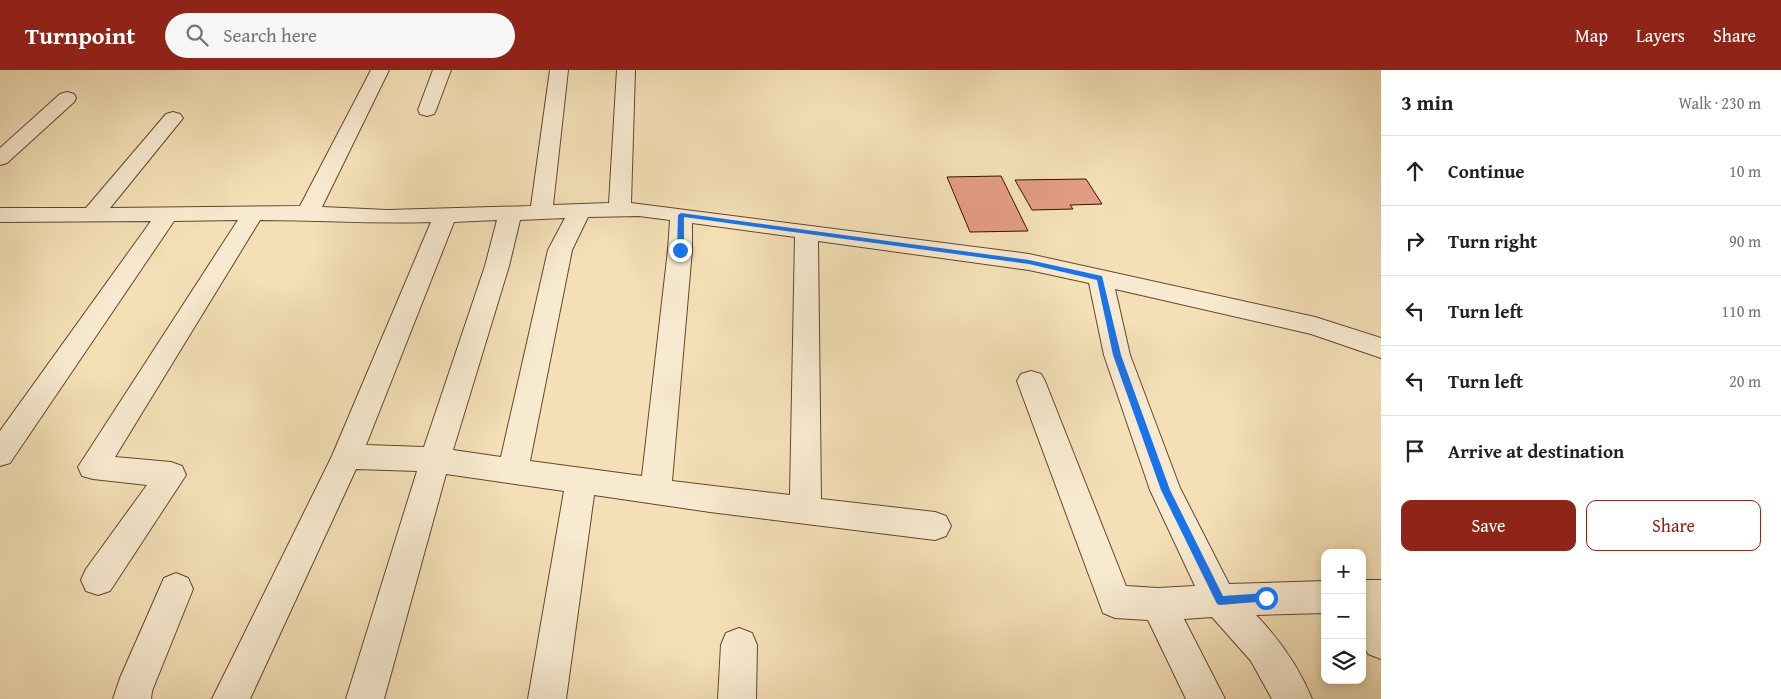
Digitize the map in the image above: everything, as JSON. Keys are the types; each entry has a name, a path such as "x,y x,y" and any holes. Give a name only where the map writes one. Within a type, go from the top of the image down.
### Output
{"street":[{"path":"308,213 380,70"},
{"path":"427,110 442,70"},
{"path":"541,212 558,70"},
{"path":"620,210 626,70"},
{"path":"0,160 67,98"},
{"path":"92,215 173,118"},
{"path":"0,215 308,213 387,217 639,209 1029,262 1315,326 1381,348"},
{"path":"513,471 560,250 580,211"},
{"path":"365,699 435,460 497,266 510,213"},
{"path":"0,454 167,214"},
{"path":"98,580 171,475 93,467 253,214"},
{"path":"231,699 347,456 445,215"},
{"path":"656,492 680,250 681,215"},
{"path":"805,510 807,232"},
{"path":"1100,278 1117,355 1165,490 1220,600 1264,649 1293,699"},
{"path":"1031,381 1115,602 1158,604 1321,597"},
{"path":"347,456 435,460 656,492 935,526"},
{"path":"547,699 581,481"},
{"path":"132,699 133,690 176,589"},
{"path":"1366,596 1381,596"},
{"path":"1158,604 1206,699"},
{"path":"1366,616 1381,642"},
{"path":"737,699 739,645"}],"building":[{"path":"1001,176 1028,231 970,232 947,177"},
{"path":"1086,179 1102,204 1070,205 1073,209 1032,210 1015,180"}],"route":[{"path":"680,250 681,215 1029,262 1100,278 1117,355 1165,490 1220,600 1266,598"}]}
